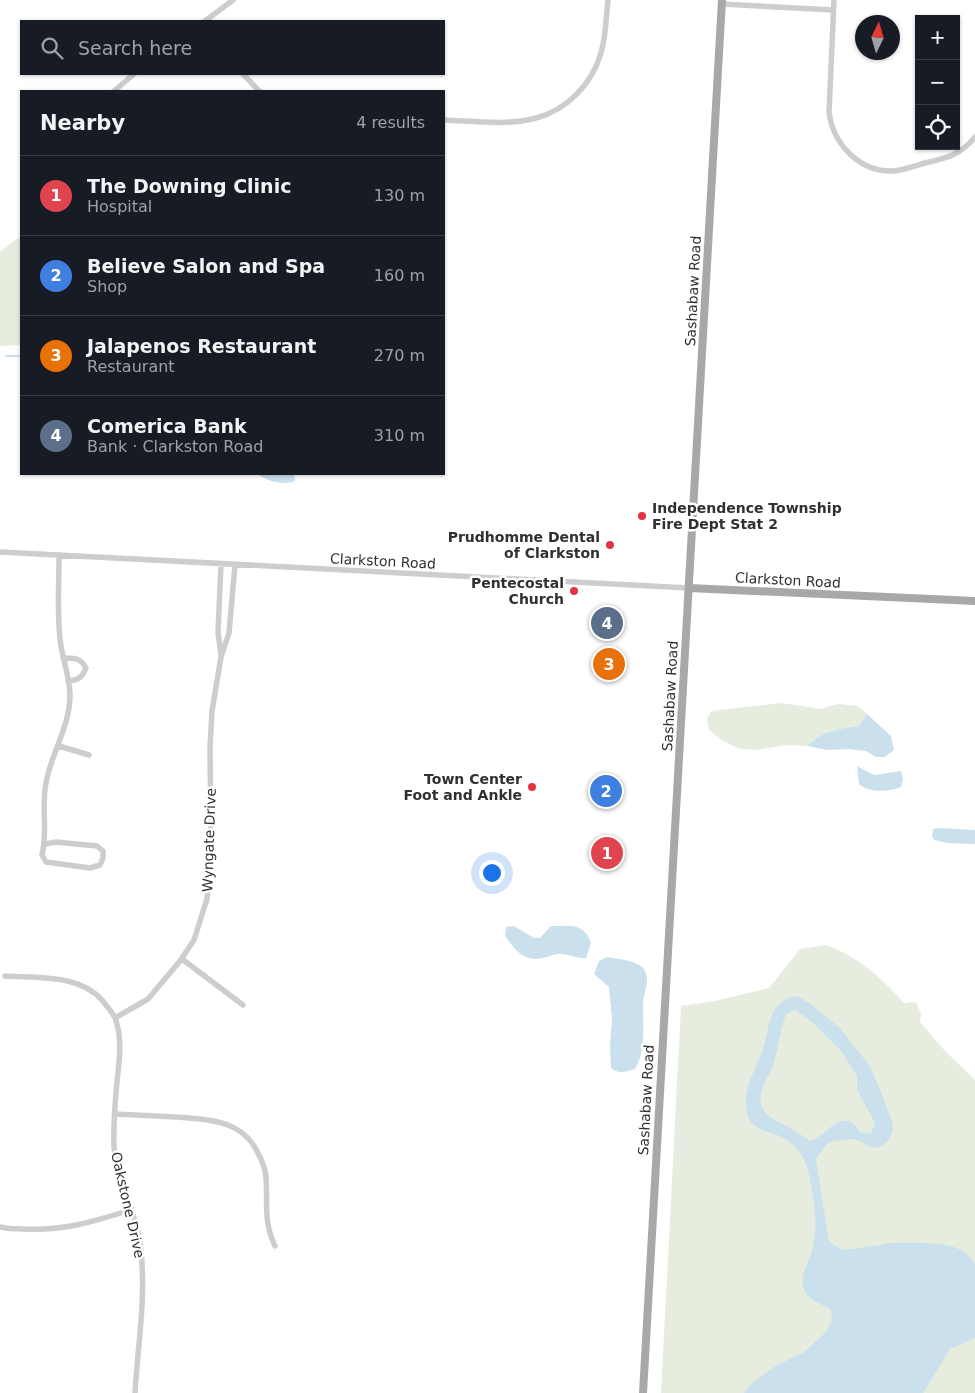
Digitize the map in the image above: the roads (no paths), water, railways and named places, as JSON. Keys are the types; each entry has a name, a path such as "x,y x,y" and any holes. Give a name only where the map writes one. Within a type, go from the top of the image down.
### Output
{"main road":[{"name":"Sashabaw Road","path":"643,1393 722,2"},
{"name":"Clarkston Road","path":"689,588 975,601"}],"street":[{"path":"206,20 233,0"},
{"path":"445,120 509,122 536,118 566,103 588,81 600,54 604,41 608,0"},
{"path":"834,0 830,123 834,133 848,153 866,165 894,171 954,156 975,137"},
{"path":"722,2 833,10"},
{"path":"115,90 133,75"},
{"path":"244,75 258,90"},
{"name":"Clarkston Road","path":"0,552 689,588"},
{"path":"45,844 56,842 97,846 103,851 103,858 100,866 90,868 46,862 42,855 45,844 43,834 46,782 65,726 70,695 59,630 59,555"},
{"name":"Wyngate Drive","path":"221,564 218,632 221,657"},
{"name":"Wyngate Drive","path":"115,1018 148,999 182,959 197,932 210,888 211,729 216,680 229,633 235,565"},
{"path":"63,658 76,658 83,662 86,668 78,680 68,682"},
{"path":"58,746 89,756"},
{"path":"182,959 243,1005"},
{"path":"5,976 60,980 86,988 103,1001 115,1018"},
{"name":"Oakstone Drive","path":"115,1018 120,1052 114,1148 139,1240 144,1286 136,1393"},
{"path":"115,1114 208,1119 234,1127 243,1132 252,1141 263,1164 266,1178 266,1221 275,1246"},
{"path":"0,1227 38,1230 67,1228 80,1226 130,1210"}],"water":[{"path":"259,475 294,475 295,481 285,483 265,479"},
{"path":"867,714 891,736 894,750 885,757 876,757 866,751 849,749 827,750 807,746 825,734 859,726"},
{"path":"857,766 874,775 901,771 903,779 901,787 879,791 863,787 859,784"},
{"path":"933,829 975,830 975,844 947,843 934,840 932,836"},
{"path":"514,926 534,938 540,938 551,926 576,927 584,931 591,943 586,958 562,954 538,959 525,957 517,951 505,936 506,927"},
{"path":"607,957 636,963 643,968 647,976 643,1001 641,1055 635,1069 623,1072 611,1068 612,1020 609,987 594,974 599,961"},
{"path":"790,997 799,997 812,1005 840,1028 869,1065 893,1124 888,1141 877,1148 870,1147 855,1139 834,1141 826,1145 816,1159 829,1242 843,1250 889,1243 945,1245 963,1251 975,1264 975,1338 950,1349 923,1393 744,1393 751,1384 777,1365 804,1352 826,1332 832,1320 831,1309 810,1298 804,1291 802,1281 812,1251 815,1229 815,1211 805,1161 793,1144 753,1125 747,1112 746,1103 749,1083 764,1046 771,1017 779,1005","holes":["795,1010 812,1022 842,1052 857,1076 857,1090 875,1123 871,1134 860,1132 854,1124 848,1121 841,1121 810,1141 772,1118 763,1109 761,1103 762,1089 774,1062 786,1014"]}],"waterway":[{"path":"6,356 20,356"}],"place":[{"name":"Independence Township Fire Dept Stat 2","path":"642,516"},
{"name":"Prudhomme Dental of Clarkston","path":"610,545"},
{"name":"Pentecostal Church","path":"574,591"},
{"name":"Comerica Bank","path":"607,623"},
{"name":"Jalapenos Restaurant","path":"609,664"},
{"name":"Town Center Foot and Ankle","path":"532,787"},
{"name":"Believe Salon and Spa","path":"606,791"},
{"name":"The Downing Clinic","path":"607,853"}]}
